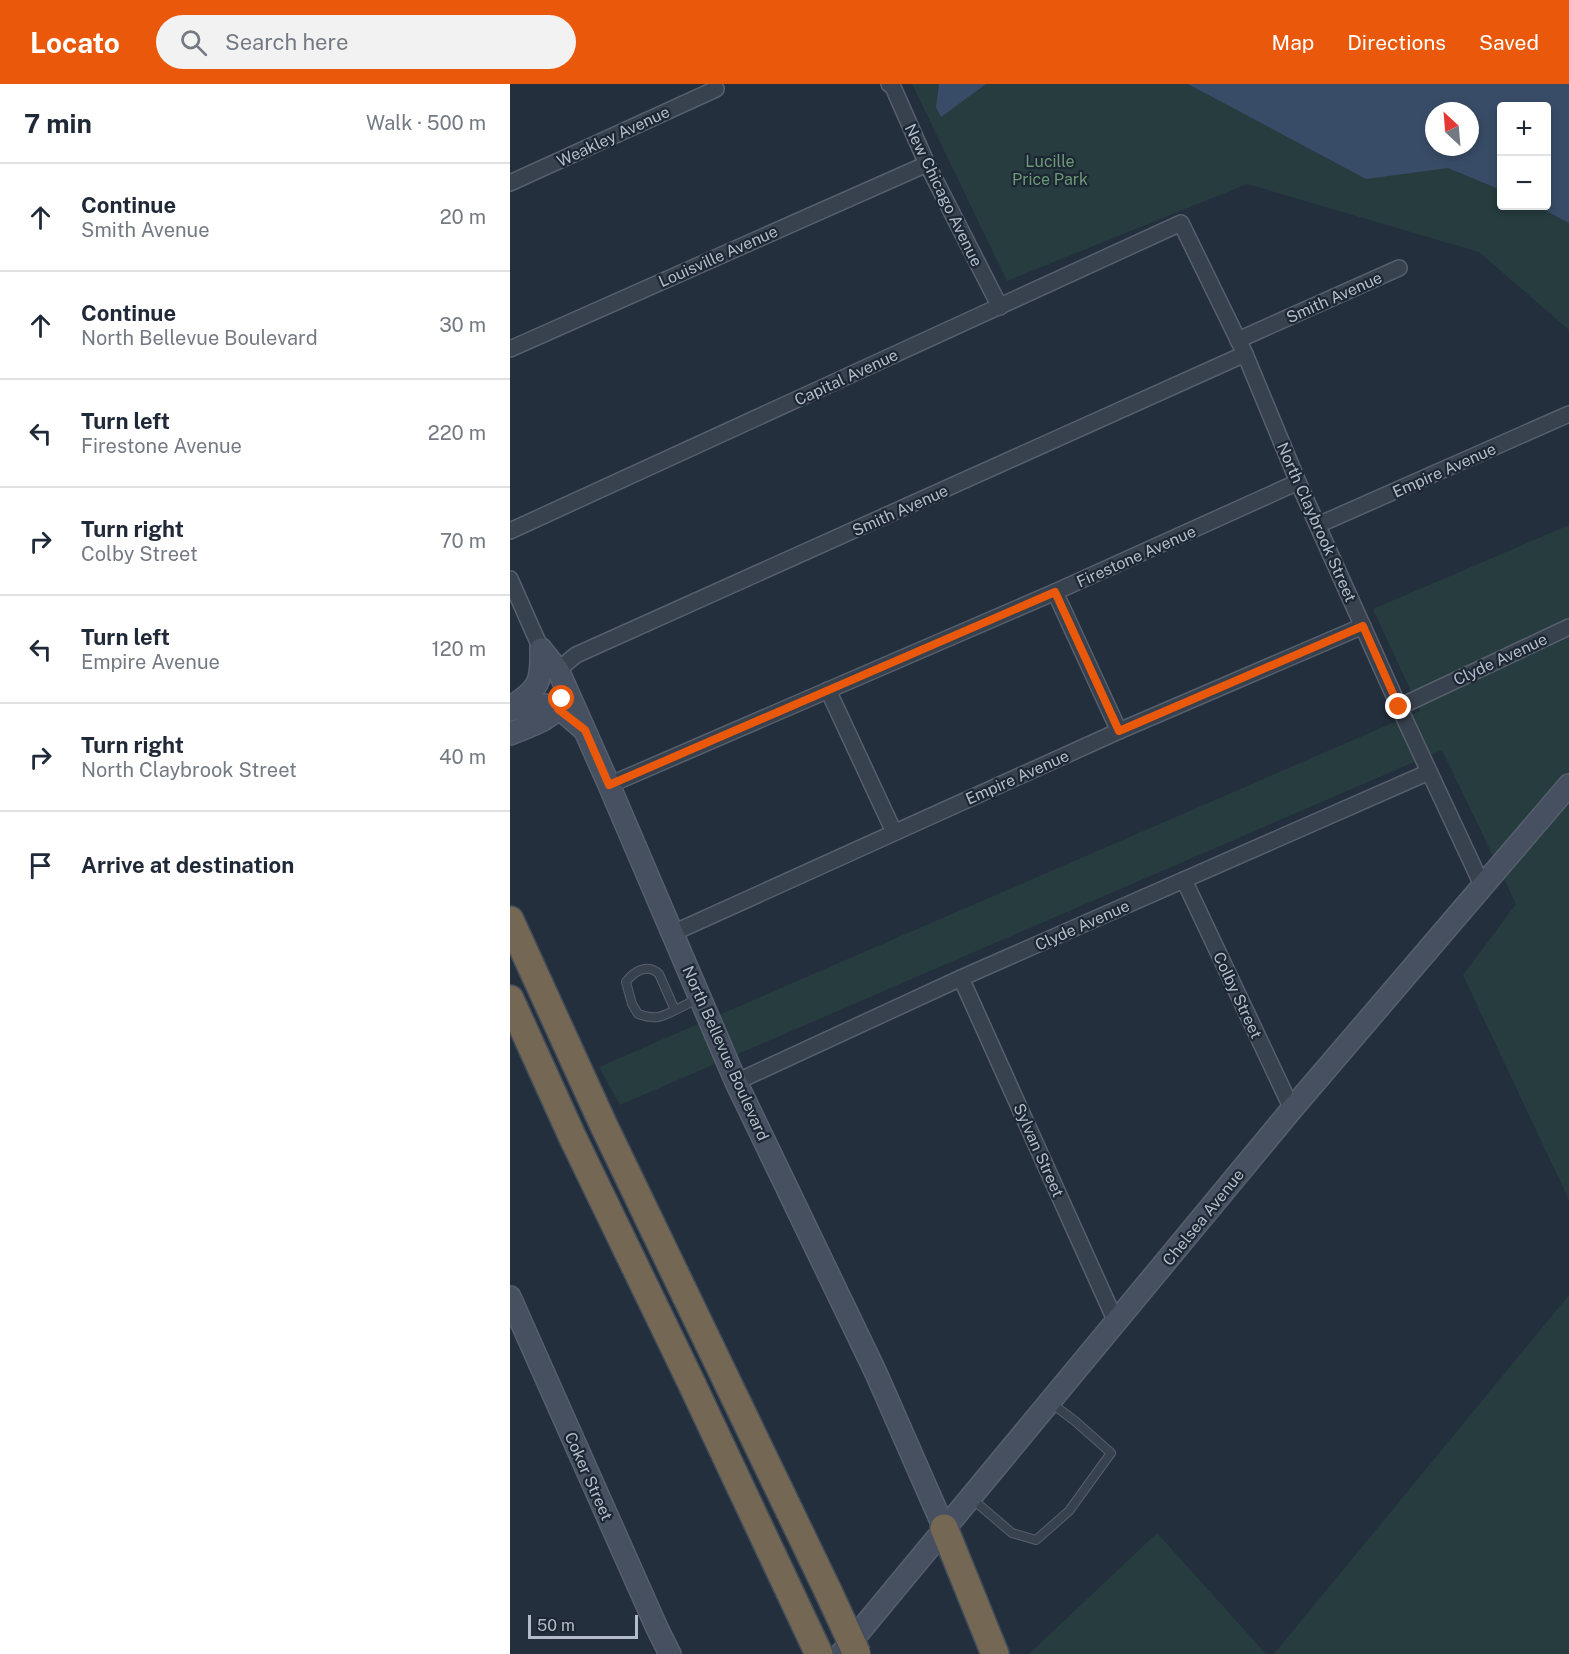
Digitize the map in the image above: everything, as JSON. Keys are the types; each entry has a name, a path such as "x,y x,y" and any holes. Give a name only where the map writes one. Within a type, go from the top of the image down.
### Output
{"highway":[{"path":"510,920 604,1126 857,1654"},
{"path":"510,999 572,1136 819,1654"},
{"path":"944,1528 995,1654"}],"main road":[{"name":"North Bellevue Boulevard","path":"541,649 561,677 736,1082 876,1373 944,1528"},
{"path":"510,709 535,688 542,671 541,649"},
{"path":"510,734 558,709 562,699 561,677"},
{"path":"510,709 540,705 551,706 585,730"},
{"name":"Chelsea Avenue","path":"841,1654 1292,1109 1569,785"},
{"name":"Coker Street","path":"510,1297 670,1654"}],"street":[{"name":"New Chicago Avenue","path":"890,84 927,164 1000,307"},
{"name":"Weakley Avenue","path":"510,183 716,89"},
{"name":"Louisville Avenue","path":"510,349 927,164"},
{"name":"Capital Avenue","path":"510,531 1181,223"},
{"name":"North Claybrook Street","path":"1181,223 1245,354 1298,482 1483,887"},
{"name":"Smith Avenue","path":"1238,340 1398,268"},
{"name":"Smith Avenue","path":"561,677 576,655 1245,354"},
{"name":"Empire Avenue","path":"1318,525 1569,414"},
{"name":"Firestone Avenue","path":"609,785 1055,592 1298,482"},
{"name":"North Bellevue Boulevard","path":"510,579 541,649"},
{"path":"1055,592 1119,731"},
{"name":"Empire Avenue","path":"673,933 1119,731 1363,626"},
{"name":"Clyde Avenue","path":"1399,707 1569,627"},
{"path":"828,690 894,832"},
{"name":"Clyde Avenue","path":"736,1082 961,978 1429,772"},
{"name":"Colby Street","path":"1184,880 1292,1109"},
{"name":"Sylvan Street","path":"961,978 1116,1322"}],"lane":[{"path":"675,1010 655,970 649,968 634,973 626,982 632,1004 638,1014 658,1017 675,1010 700,997"},
{"path":"970,1497 1012,1533 1036,1540 1069,1511 1111,1454 1050,1402"}],"green space":[{"name":"Lucille Price Park","path":"912,84 1569,84 1569,330 1479,252 1247,184 1007,281"},
{"path":"1569,525 1569,1200 1463,975 1516,904 1442,750 620,1105 599,1067 1420,711 1373,609"},
{"path":"1569,1295 1569,1654 1274,1654"},
{"path":"1157,1533 1266,1654 1029,1654"}],"water":[{"path":"939,84 986,84 941,117 936,107"},
{"path":"1188,84 1569,84 1569,223 1545,210 1551,210 1551,102 1497,102 1497,188 1448,168 1366,179"}],"route":[{"path":"562,699 558,709 585,730 609,785 1055,592 1119,731 1363,626 1399,707"}]}
